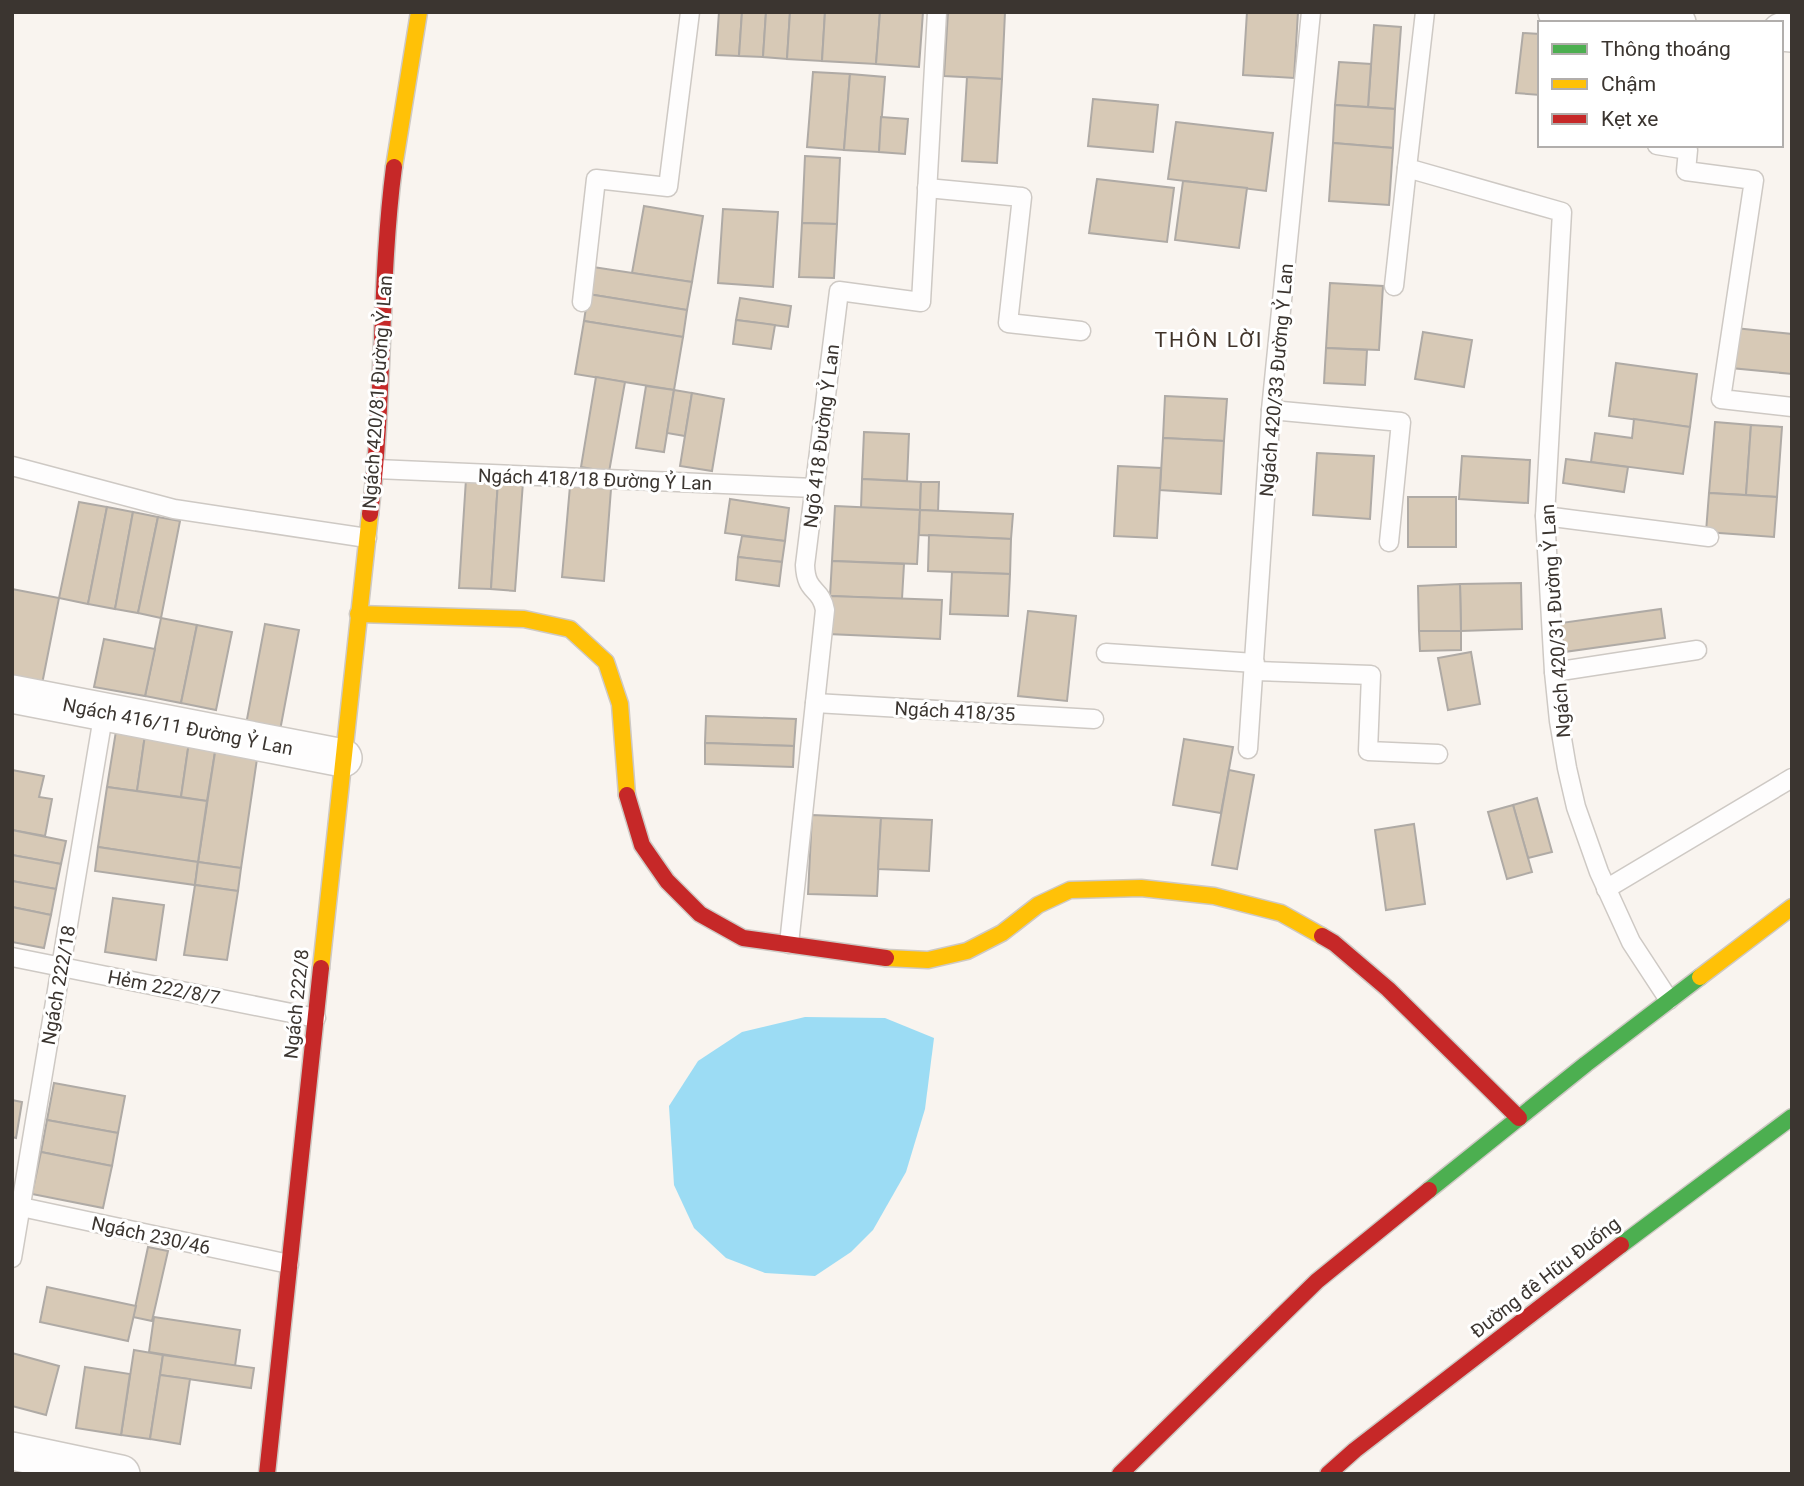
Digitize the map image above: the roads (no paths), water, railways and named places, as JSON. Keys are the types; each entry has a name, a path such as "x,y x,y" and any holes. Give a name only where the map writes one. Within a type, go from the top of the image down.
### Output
{"street":[{"name":"Ngách 420/81 Đường Ỷ Lan","path":"367,538 376,470 390,199 419,12"},
{"path":"1557,12 1656,21"},
{"name":"Ngách 222/8","path":"267,1474 367,538"},
{"path":"358,614 524,619 570,629 606,662 620,704 627,801 642,845 667,881 700,914 743,938 895,959 928,960 967,951 1002,933 1038,905 1070,890 1141,888 1214,896 1281,914 1334,943 1388,989 1519,1118"},
{"name":"Ngách 416/11 Đường Ỷ Lan","path":"12,694 343,758"},
{"path":"1120,1474 1317,1281 1519,1118 1792,907"},
{"name":"Đường đê Hữu Đuống","path":"1328,1474 1355,1450 1634,1235 1792,1117"},
{"path":"16,1459 121,1474"}],"lane":[{"path":"582,302 596,179 668,187 690,12"},
{"name":"Ngõ 418 Đường Ỷ Lan","path":"789,944 825,610 823,600 809,587 804,565 839,291 921,302 937,12"},
{"name":"Ngách 420/33 Đường Ỷ Lan","path":"1248,749 1271,410 1311,12"},
{"path":"1394,286 1425,12"},
{"path":"1669,147 1688,150 1686,171 1754,180 1721,399 1792,407"},
{"name":"Ngách 420/31 Đường Ỷ Lan","path":"1407,168 1562,212 1545,516 1554,672 1567,768 1576,807 1606,889 1631,942 1669,1000"},
{"path":"927,188 1022,197 1008,323 1081,331"},
{"path":"1271,410 1401,422 1389,542"},
{"name":"Ngách 420/81 Đường Ỷ Lan","path":"12,466 174,509 367,538"},
{"name":"Ngách 418/18 Đường Ỷ Lan","path":"376,470 814,488"},
{"path":"1545,516 1709,537"},
{"path":"1554,672 1697,650"},
{"path":"1107,653 1371,675 1368,751 1437,754"},
{"name":"Ngách 418/35","path":"815,703 1094,719"},
{"name":"Ngách 222/18","path":"12,1258 17,1206 104,711"},
{"path":"1606,889 1792,778"},
{"name":"Hẻm 222/8/7","path":"12,957 316,1018"},
{"name":"Ngách 230/46","path":"17,1206 289,1265"}],"water":[{"path":"805,1017 885,1018 934,1038 925,1109 906,1172 873,1230 851,1252 815,1276 765,1273 726,1258 694,1228 674,1185 669,1106 698,1061 742,1032"}],"district":[{"name":"THÔN LỜI","path":"1209,340"}]}
